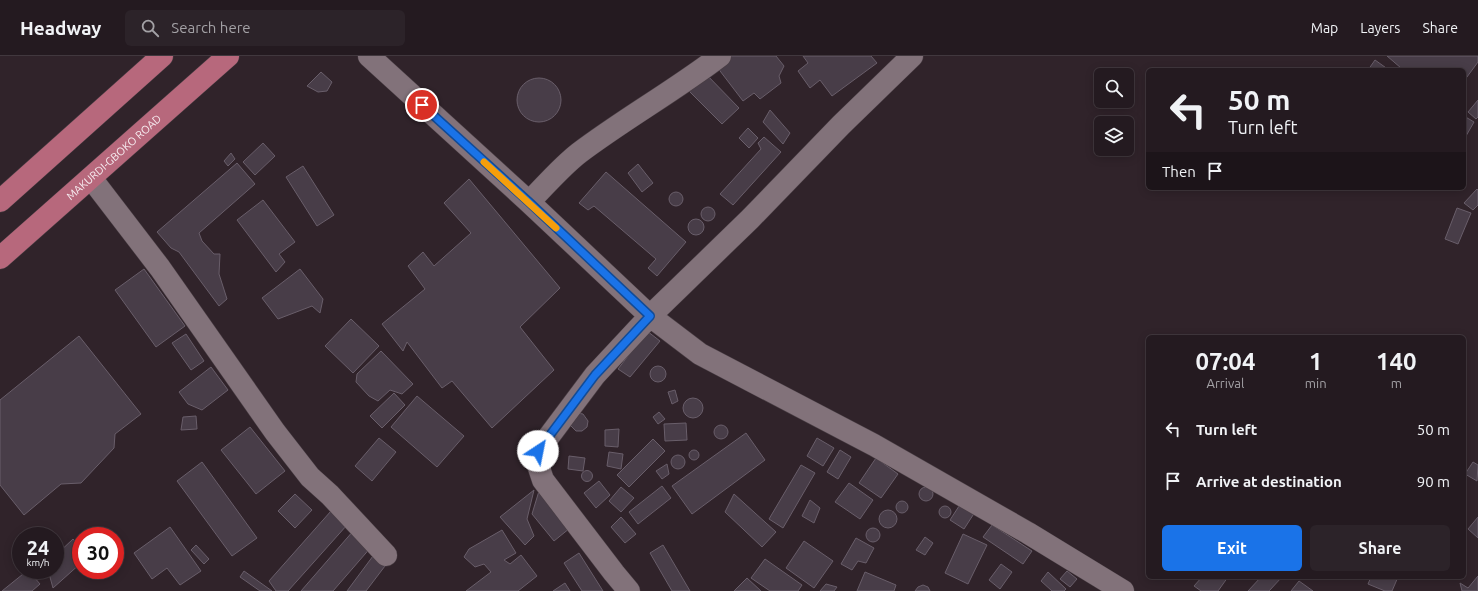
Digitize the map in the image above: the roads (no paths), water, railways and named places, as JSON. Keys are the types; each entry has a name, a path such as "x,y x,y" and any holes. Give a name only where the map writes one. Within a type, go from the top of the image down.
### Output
{"main road":[{"path":"0,201 162,56"},
{"name":"MAKURDI-GBOKO ROAD","path":"0,258 228,56"}],"street":[{"path":"369,56 529,202 650,316 700,354 874,445 1028,532 1123,591"},
{"path":"529,202 578,154 677,88 720,56"},
{"path":"629,591 543,480 538,465 538,451 595,375 650,316 750,220 841,125 912,56"},
{"path":"91,178 160,268 275,432 310,477 330,495 386,555"}]}
